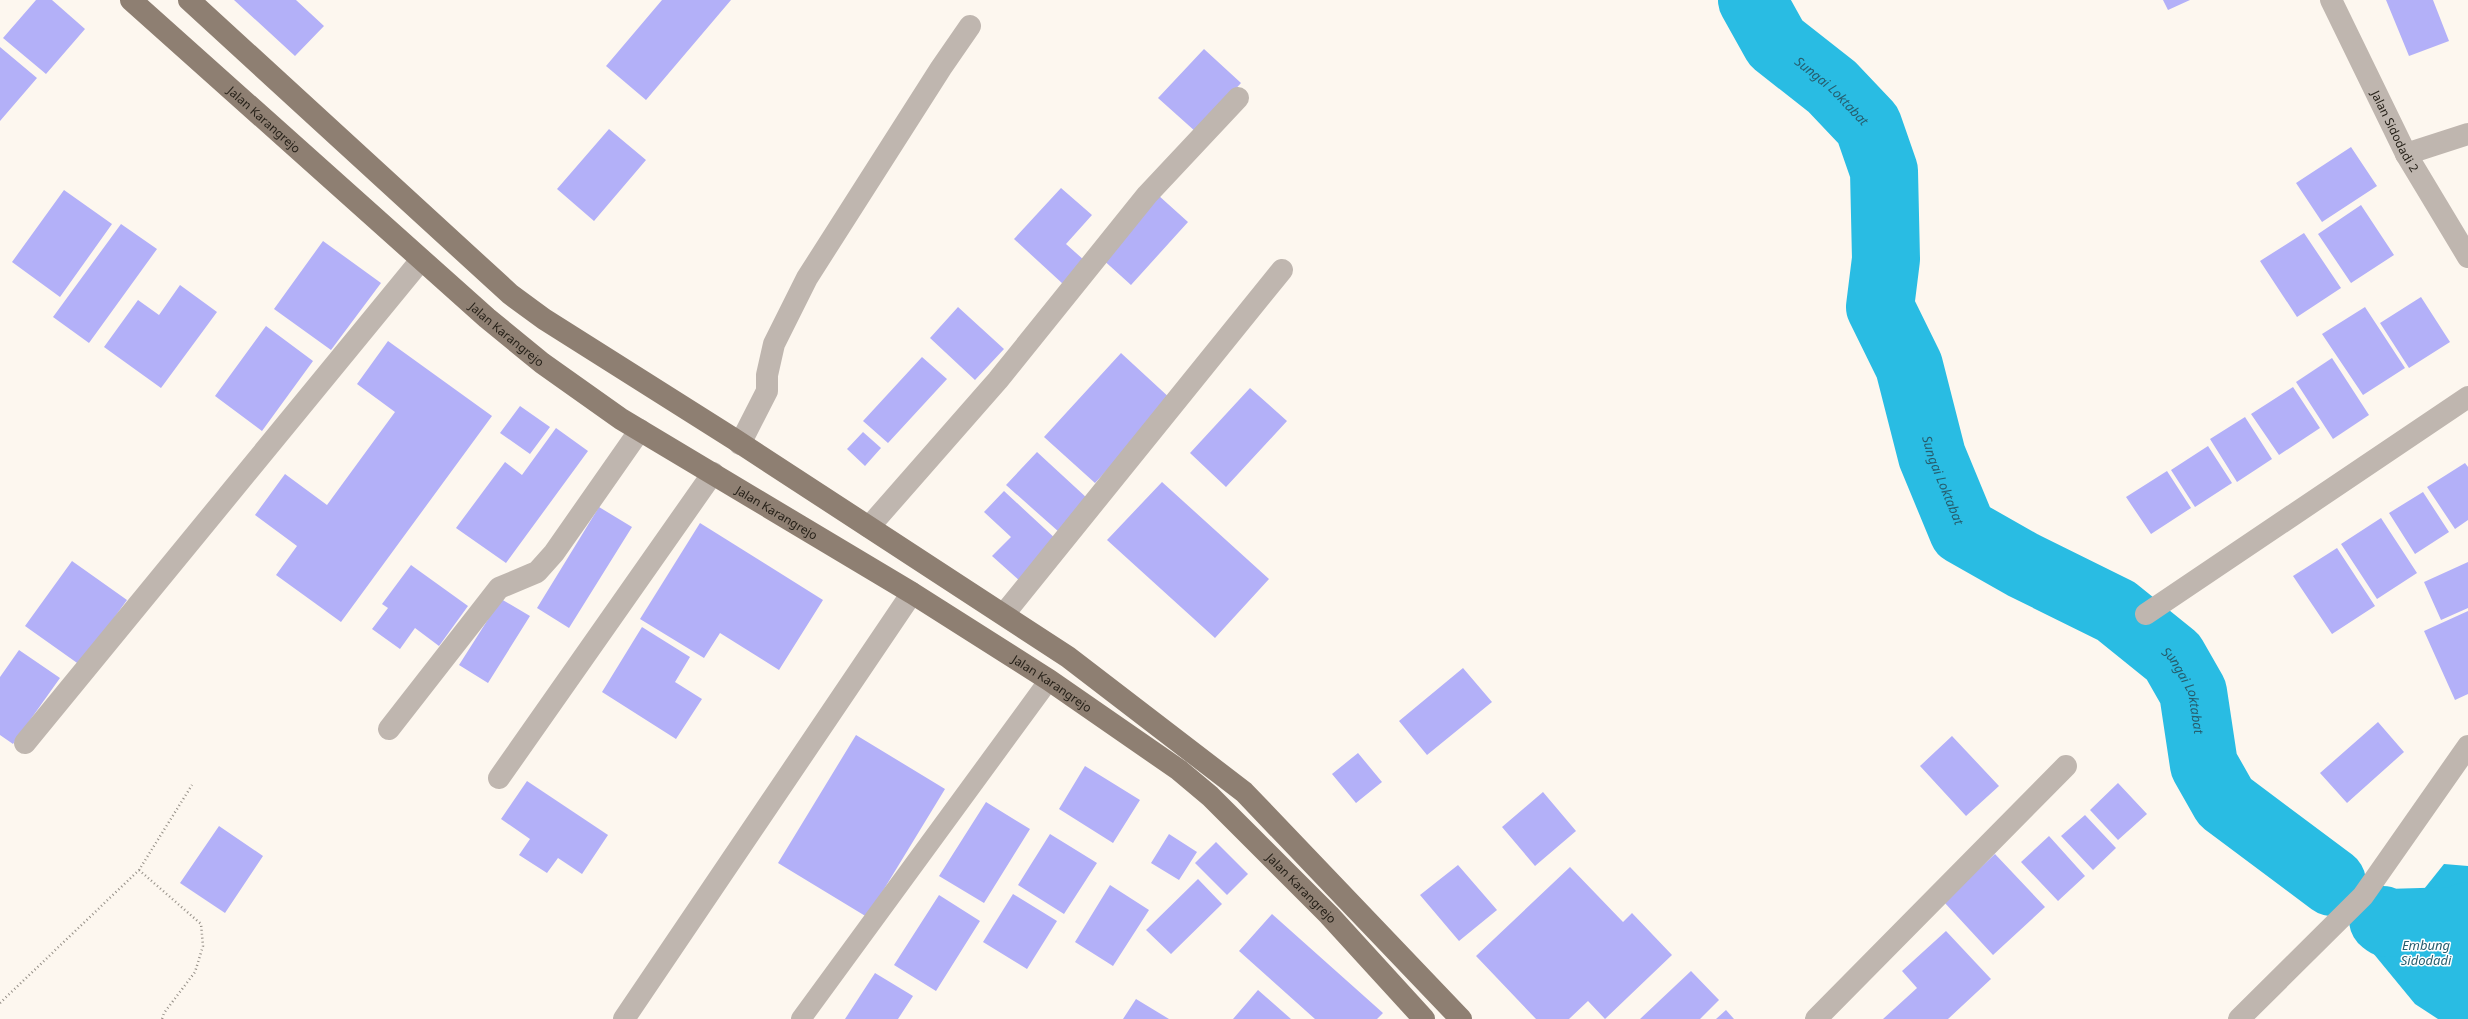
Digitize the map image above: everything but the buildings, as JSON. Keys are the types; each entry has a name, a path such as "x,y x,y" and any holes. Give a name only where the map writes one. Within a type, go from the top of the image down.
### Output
{"main road":[{"name":"Jalan Karangrejo","path":"131,0 421,260 542,363 640,430 912,594 1049,680 1180,770 1210,796 1329,915 1424,1019"},
{"name":"Jalan Karangrejo","path":"189,0 510,294 544,319 1004,614 1068,657 1244,792 1461,1019"}],"street":[{"name":"Jalan Sidodadi 2","path":"2331,0 2406,154 2468,257"},
{"path":"740,444 767,391 767,375 774,344 807,278 941,68 970,26"},
{"path":"869,528 998,380 1147,195 1238,98"},
{"path":"2406,154 2468,134"},
{"path":"25,742 421,260"},
{"path":"1004,614 1282,270"},
{"path":"2146,614 2468,397"},
{"path":"389,729 500,588 537,572 554,553 640,430"},
{"path":"500,778 713,473"},
{"path":"624,1019 912,594"},
{"path":"2239,1019 2363,896 2468,746"},
{"path":"1816,1019 2066,766"}],"lane":[{"path":"801,1019 1049,680"}],"path":[{"path":"0,1003 139,870 192,785"},
{"path":"139,870 201,924 203,946 195,972 164,1013 162,1019"}],"water":[{"name":"Embung Sidodadi","path":"2444,864 2468,866 2468,1019 2438,1019 2415,1004 2373,953"}],"waterway":[{"name":"Sungai Loktabat","path":"1752,0 1776,43 1832,87 1868,125 1884,171 1886,259 1880,307 1909,366 1932,456 1963,531 2023,565 2116,611 2173,657 2193,692 2204,765 2225,802 2332,882"},
{"path":"2383,920 2387,923 2456,921 2468,916"}]}
